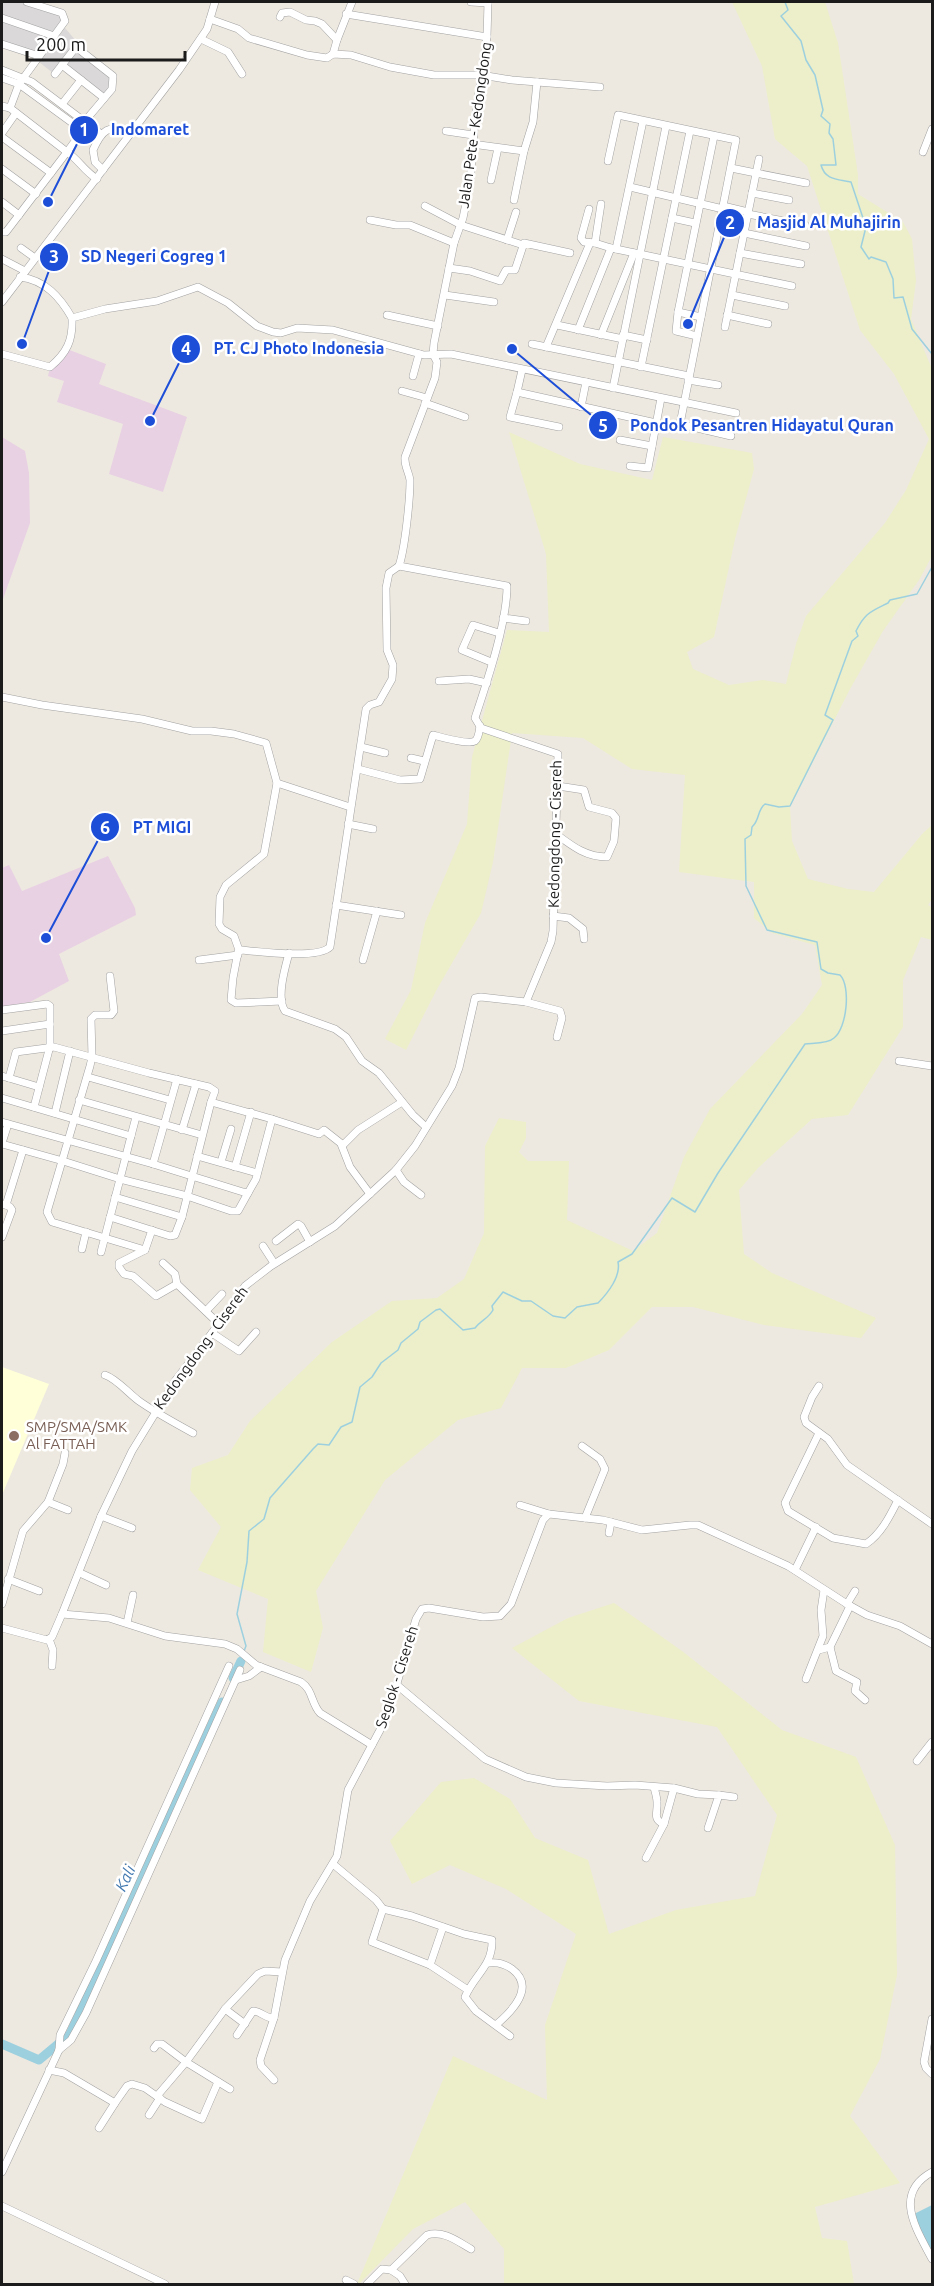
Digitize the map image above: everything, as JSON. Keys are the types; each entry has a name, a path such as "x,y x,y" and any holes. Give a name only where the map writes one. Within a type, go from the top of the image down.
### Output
{"street":[{"path":"31,2 63,14 65,21 21,81 13,111 2,135 51,173"},
{"path":"3,297 97,179 129,133 179,70 201,39 215,2"},
{"path":"333,54 351,2"},
{"path":"471,2 488,2"},
{"name":"Jalan Pete - Kedongdong","path":"434,354 454,243 461,225 470,183 473,135 487,37 488,2"},
{"path":"280,16 282,13 290,12 306,20 315,21 324,25 337,40"},
{"path":"346,14 487,37"},
{"path":"2,18 54,36"},
{"path":"210,19 238,29 249,38 296,53 327,58 333,54 351,55 390,67 424,73 481,75 600,87"},
{"path":"201,39 228,52 242,74"},
{"path":"2,44 39,56"},
{"path":"55,74 77,47 112,75 112,89 85,121"},
{"path":"62,65 104,98"},
{"path":"2,70 62,104 101,134"},
{"path":"2,78 21,81 97,141"},
{"path":"62,104 81,80"},
{"path":"514,200 524,151 533,122 537,82"},
{"path":"2,106 13,111 82,163 85,171 97,179"},
{"path":"608,161 617,116 736,140 680,425 731,436"},
{"path":"578,330 614,249 630,187 643,121"},
{"path":"613,388 637,254 653,193 666,126"},
{"path":"103,170 94,158 93,150 101,134 109,129 117,128 129,133"},
{"path":"923,152 933,129"},
{"path":"446,131 473,135"},
{"path":"641,366 690,131"},
{"path":"697,336 676,331 687,264 714,136"},
{"path":"2,232 6,232 75,141"},
{"path":"472,144 524,151"},
{"path":"491,180 498,148"},
{"path":"725,327 759,159"},
{"path":"731,168 806,183"},
{"path":"2,169 36,194"},
{"path":"630,187 805,225"},
{"path":"752,193 789,200"},
{"path":"2,202 19,215"},
{"path":"546,347 593,243 601,204"},
{"path":"425,206 461,225 507,240 570,253"},
{"path":"589,209 581,238 584,242 792,286"},
{"path":"507,240 516,212"},
{"path":"672,218 695,223"},
{"path":"370,220 410,225 454,243"},
{"path":"744,233 806,246"},
{"path":"449,268 470,271 502,281 506,270 515,270 523,245"},
{"path":"21,248 35,258"},
{"path":"740,253 801,264"},
{"path":"601,335 637,254"},
{"path":"2,259 51,290 72,318 73,329 69,347 63,357 50,367 2,354"},
{"path":"72,318 105,309 157,302 198,288 228,303 257,326 273,332 281,333 297,328 333,330 419,354 451,354 736,413"},
{"path":"445,295 494,302"},
{"path":"732,295 785,306"},
{"path":"678,312 701,317"},
{"path":"387,315 438,326"},
{"path":"727,315 768,324"},
{"path":"557,325 601,335 647,340"},
{"path":"532,344 641,366 718,385"},
{"path":"413,376 419,354"},
{"path":"399,566 410,480 404,462 437,370 434,354"},
{"path":"522,370 510,417 559,427"},
{"path":"581,407 586,382"},
{"path":"402,391 465,417"},
{"path":"516,392 656,423"},
{"path":"630,466 647,469 661,398"},
{"path":"620,440 652,447"},
{"path":"199,960 238,953 328,950 366,709 379,702 392,679 393,665 387,650 386,588 389,573 399,566 505,584 507,588 503,618 487,683 475,718 480,726 477,738 466,742 433,735 420,779 400,780 358,769"},
{"path":"503,618 526,621"},
{"path":"491,662 462,651 473,626 499,633"},
{"path":"440,681 469,679 487,683"},
{"path":"2,697 142,719 192,731 211,730 266,743 277,783 263,856 239,872 226,885 220,897 219,924 222,929 234,936 238,953 231,1000 234,1003 282,1001"},
{"name":"Kedongdong - Cisereh","path":"63,1614 101,1516 132,1451 175,1381 212,1334 245,1286 274,1263 335,1226 396,1170 444,1100 459,1068 475,999 481,997 526,1002 551,942 558,754 480,726"},
{"path":"361,747 386,753"},
{"path":"411,758 424,761"},
{"path":"277,783 350,807"},
{"path":"556,834 577,850 607,857 614,841 616,818 612,813 589,807 584,790 558,786"},
{"path":"348,824 373,829"},
{"path":"336,905 401,915"},
{"path":"363,960 377,911"},
{"path":"553,916 574,921 583,929 584,939"},
{"path":"289,953 282,982 282,1007 285,1011 335,1029 346,1037 362,1061 379,1073 402,1102 426,1126"},
{"path":"110,976 114,1011 111,1015 95,1015 91,1019 92,1057 88,1077 79,1100 47,1212 48,1219 52,1222 145,1250"},
{"path":"526,1002 560,1011 562,1018 557,1037"},
{"path":"2,1010 47,1004 50,1006 50,1046 34,1107"},
{"path":"2,1031 50,1024"},
{"path":"39,1087 5,1077 16,1052 50,1046 213,1089 182,1217 175,1234 170,1236 110,1217"},
{"path":"55,1113 70,1051"},
{"path":"899,1061 933,1066"},
{"path":"88,1077 170,1100"},
{"path":"153,1164 177,1079"},
{"path":"182,1130 196,1083"},
{"path":"2,1098 131,1136"},
{"path":"79,1100 202,1135"},
{"path":"211,1102 319,1134 324,1130 341,1144 350,1167 370,1194"},
{"path":"341,1144 343,1145 358,1130 402,1102"},
{"path":"236,1167 250,1112"},
{"path":"100,1252 106,1238 136,1117"},
{"path":"248,1193 5,1123 2,1144 235,1211 241,1208 248,1193 257,1173 272,1119"},
{"path":"221,1162 231,1129"},
{"path":"2,1237 12,1210 4,1205 22,1150"},
{"path":"197,1155 257,1173"},
{"path":"396,1170 404,1182 421,1195"},
{"path":"115,1197 182,1217"},
{"path":"276,1241 298,1224 310,1242"},
{"path":"152,1230 145,1250 119,1263 119,1268 122,1272 133,1276 156,1296 177,1284"},
{"path":"81,1249 86,1232"},
{"path":"263,1246 274,1263"},
{"path":"163,1263 175,1274 177,1284 218,1323"},
{"path":"206,1311 222,1294"},
{"path":"212,1334 239,1351 256,1332"},
{"path":"105,1375 115,1380 123,1389 154,1412 193,1433"},
{"path":"819,1386 804,1417 810,1427 828,1439 847,1465 933,1524"},
{"path":"819,1433 785,1503 788,1511 833,1538 866,1544 874,1539 898,1500"},
{"path":"582,1446 600,1459 605,1469 585,1518"},
{"path":"2,1604 23,1531 37,1512 48,1502 63,1464 65,1452"},
{"path":"48,1502 68,1510"},
{"path":"520,1505 549,1514 611,1522 650,1531 685,1525 698,1526 795,1570 848,1605 875,1618 900,1626 933,1644"},
{"name":"Seglok - Cisereh","path":"63,1614 110,1618 165,1636 225,1644 237,1649 261,1667 308,1687 315,1708 320,1713 372,1745 387,1717 416,1619 422,1609 429,1608 492,1618 507,1611 543,1520 549,1514"},
{"path":"101,1516 132,1528"},
{"path":"609,1533 611,1522"},
{"path":"795,1570 816,1527"},
{"path":"80,1573 106,1585"},
{"path":"8,1579 39,1592"},
{"path":"806,1679 823,1636 821,1610 824,1590"},
{"path":"855,1591 830,1647 836,1671 857,1682 855,1690 865,1700"},
{"path":"127,1623 133,1595"},
{"path":"52,1666 53,1650 50,1639 63,1614"},
{"path":"2,1628 50,1639"},
{"path":"819,1650 830,1647"},
{"path":"59,2050 71,2040 86,2013 221,1699 229,1666"},
{"path":"236,1680 249,1676 261,1667"},
{"path":"2,2172 59,2050 60,2035 221,1699 236,1680 240,1670"},
{"path":"397,1685 485,1759 510,1772 556,1783 654,1786 698,1794 734,1797"},
{"path":"917,1761 933,1742"},
{"path":"274,2080 261,2066 261,2061 274,2018 282,1972 310,1901 333,1864 340,1845 341,1823 348,1790 372,1745"},
{"path":"654,1786 658,1804 656,1817 658,1822 664,1824"},
{"path":"646,1858 664,1824 674,1788"},
{"path":"708,1828 719,1796"},
{"path":"333,1864 376,1900 383,1909 412,1916 464,1934 492,1940 489,1963 465,1997 471,2006 510,2036"},
{"path":"383,1909 372,1942 430,1965 468,1990"},
{"path":"430,1965 443,1926"},
{"path":"489,1963 510,1967 521,1978 522,1991 519,2001 514,2010 497,2024"},
{"path":"149,2115 158,2097 225,2009 258,1974 265,1971 282,1972"},
{"path":"225,2009 245,2024"},
{"path":"237,2035 255,2011 274,2018"},
{"path":"933,2019 924,2062 926,2068 933,2074"},
{"path":"154,2048 162,2044 230,2089"},
{"path":"49,2070 64,2073 115,2103"},
{"path":"99,2128 127,2086 132,2084 145,2088 202,2120 218,2082"},
{"path":"933,2172 921,2180 909,2206 912,2220 933,2259"},
{"path":"2,2206 165,2284"},
{"path":"391,2270 427,2235 435,2232 471,2249"},
{"path":"367,2284 382,2270 391,2270 400,2276 405,2284"},
{"path":"346,2280 354,2284"}],"shaded area":[{"path":"2,2 20,2 61,16 64,21 54,33 2,16"},
{"path":"732,2 825,2 838,43 858,175 858,194 903,222 912,239 916,281 911,319 932,369 932,556 919,580 883,631 850,689 790,807 792,841 808,879 848,889 874,892 932,825 932,899 928,905 932,908 932,940 921,937 903,980 903,1027 848,1115 812,1119 758,1168 739,1190 744,1254 772,1273 876,1318 861,1338 764,1325 693,1307 652,1307 609,1350 566,1368 522,1368 501,1408 458,1420 385,1480 316,1591 323,1628 311,1672 263,1652 268,1599 198,1570 221,1527 190,1490 192,1468 228,1455 250,1421 332,1342 392,1301 437,1298 464,1279 484,1233 485,1146 499,1118 526,1122 526,1138 519,1152 528,1161 569,1161 567,1220 633,1251 657,1233 684,1157 710,1109 802,1014 822,985 815,945 772,933 754,918 754,882 679,872 685,775 632,769 583,738 512,733 493,862 481,913 437,989 406,1050 385,1039 411,990 425,923 467,824 472,757 507,630 549,632 546,554 509,432 580,464 652,480 663,437 752,453 754,469 735,539 714,637 687,652 693,669 729,685 763,680 786,684 806,616 885,523 906,490 929,439 894,374 860,330 807,166 775,139 762,66"},
{"path":"2,20 49,37 38,53 2,41"},
{"path":"65,28 77,42 53,73 39,62"},
{"path":"77,51 111,76 111,87 104,96 66,66"},
{"path":"67,349 106,364 99,384 187,417 163,492 109,474 123,424 57,402 64,381 48,376 50,367"},
{"path":"2,437 25,451 29,473 30,523 2,602"},
{"path":"108,856 135,908 136,915 59,954 69,981 30,1002 2,1007 2,868 9,865 22,891"},
{"name":"SMP/SMA/SMK Al FATTAH","path":"2,1367 49,1384 2,1495"},
{"path":"614,1603 682,1651 782,1730 856,1757 895,1845 897,1975 880,2059 850,2116 900,2183 815,2207 822,2238 847,2241 854,2284 504,2284 504,2249 465,2202 413,2229 357,2284 453,2056 547,2100 545,2025 576,1934 506,1889 450,1865 412,1884 390,1841 441,1782 474,1778 510,1799 535,1838 588,1860 609,1934 676,1910 755,1896 777,1815 717,1727 579,1701 512,1648 568,1618"}],"water":[{"path":"932,2205 932,2252 912,2215"}],"waterway":[{"path":"785,2 788,10 781,16 801,41 806,60 815,75 823,110 821,116 830,124 829,133 833,139 836,165 821,165 823,170 832,178 851,182 866,227 861,247 869,259 871,257 886,262 893,279 894,298 903,297 912,329 932,354"},
{"path":"244,1651 246,1646 237,1614 247,1562 249,1531 264,1519 270,1498 313,1449 318,1444 329,1445 341,1427 352,1422 360,1387 372,1377 381,1363 398,1350 401,1343 418,1329 420,1322 440,1309 463,1330 475,1328 491,1313 492,1306 503,1292 522,1301 531,1301 553,1316 565,1318 577,1307 598,1303 616,1278 618,1262 632,1254 672,1198 695,1212 718,1173 805,1044 828,1041 838,1033 845,1017 846,1007 846,988 843,980 840,975 821,969 817,942 767,930 746,886 745,839 751,835 752,827 765,804 779,807 790,806 833,720 825,715 852,641 858,636 856,631 862,620 890,600 917,594 932,567"},
{"name":"Kali","path":"241,1661 243,1656"},
{"name":"Kali","path":"233,1678 241,1661"},
{"name":"Kali","path":"2,2044 39,2060 70,2034 222,1702"}],"place":[{"name":"Indomaret","path":"48,202"},
{"name":"Masjid Al Muhajirin","path":"688,324"},
{"name":"SD Negeri Cogreg 1","path":"22,344"},
{"name":"Pondok Pesantren Hidayatul Quran","path":"512,349"},
{"name":"PT. CJ Photo Indonesia","path":"150,421"},
{"name":"PT MIGI","path":"46,938"},
{"name":"SMP/SMA/SMK Al FATTAH","path":"14,1436"}]}
